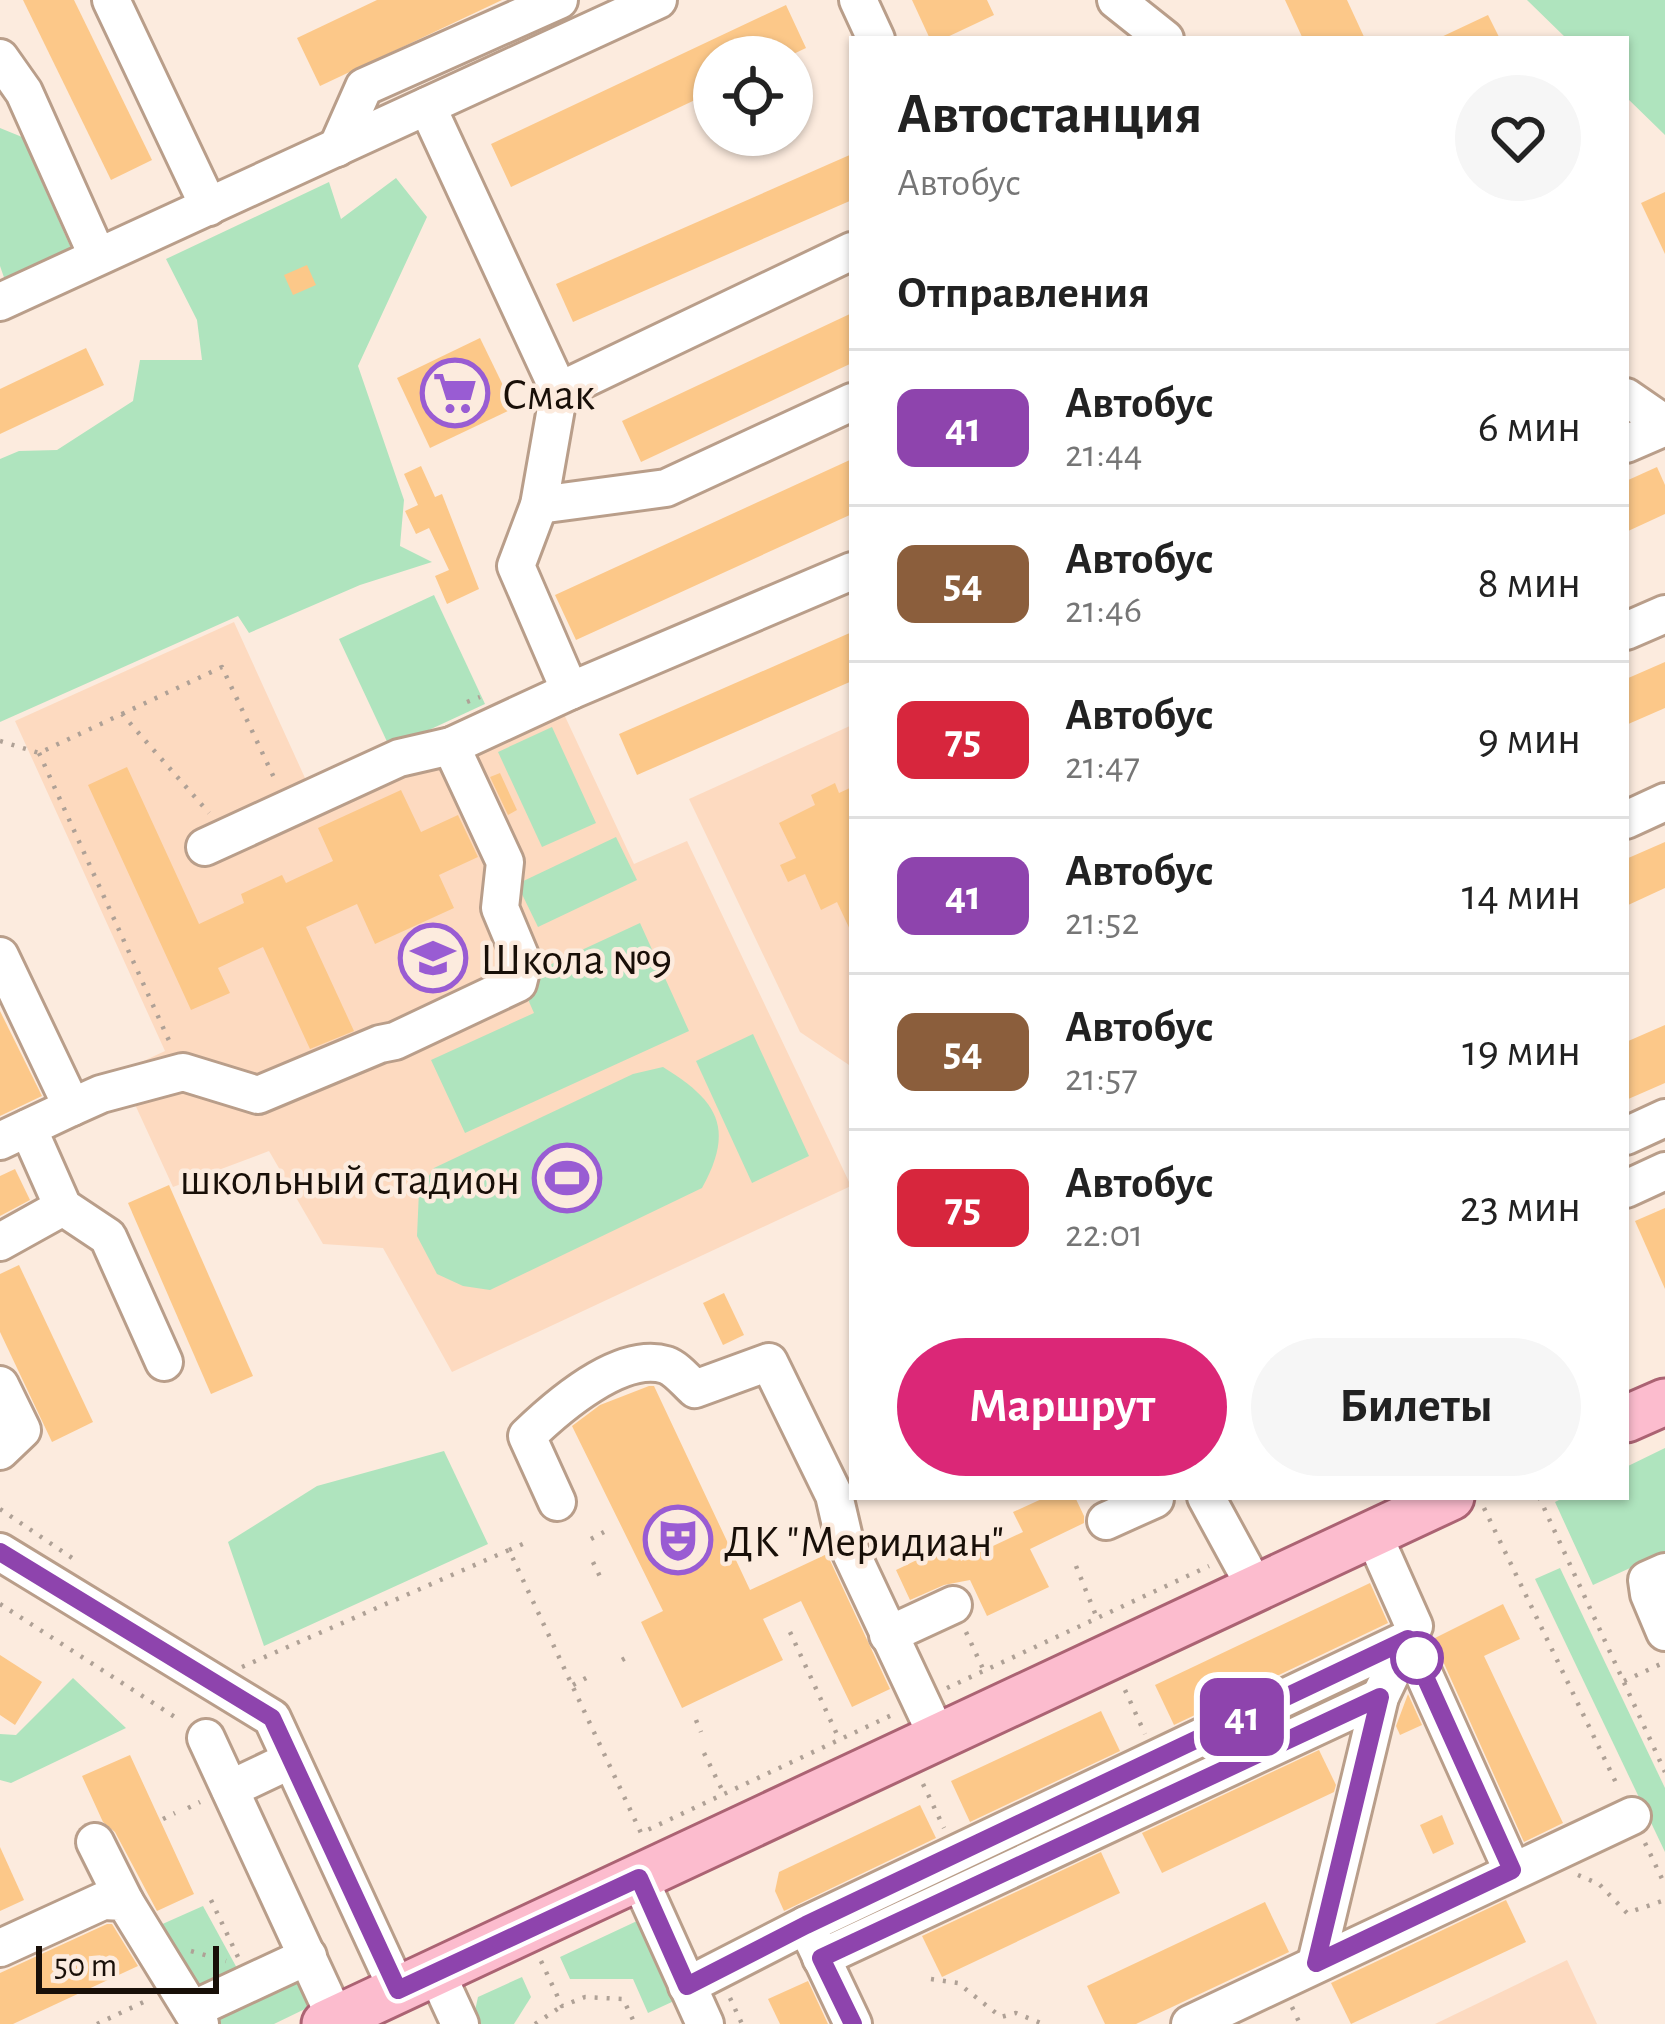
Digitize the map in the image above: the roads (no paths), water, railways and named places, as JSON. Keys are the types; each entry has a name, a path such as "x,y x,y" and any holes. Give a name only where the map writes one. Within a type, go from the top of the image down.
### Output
{"main road":[{"path":"1629,1418 1665,1402"},
{"path":"331,2021 926,1739 1245,1570 1373,1534 1450,1500"}],"street":[{"path":"111,0 209,207"},
{"path":"337,148 364,88 559,0"},
{"path":"0,302 658,0"},
{"path":"858,0 875,36"},
{"path":"1116,0 1162,36"},
{"path":"0,58 24,92 97,255"},
{"path":"427,106 559,391 539,505 516,566 569,691"},
{"path":"559,391 849,252"},
{"path":"1629,399 1665,426 1629,443"},
{"path":"539,505 666,488 849,403"},
{"path":"208,831 289,809 399,758 451,746 849,573"},
{"path":"1629,630 1665,614"},
{"path":"164,1363 108,1237 63,1208 14,1134 101,1094 183,1072 258,1095 395,1041 518,983 523,963 500,908 505,862 451,746"},
{"path":"1629,819 1665,802"},
{"path":"0,956 72,1107"},
{"path":"1629,1135 1665,1118"},
{"path":"1629,1188 1665,1171"},
{"path":"0,1243 63,1208"},
{"path":"557,1502 526,1436 570,1395 644,1361 671,1366 695,1389 769,1362 834,1495 844,1538 888,1635 926,1739"},
{"path":"0,1385 22,1430 0,1451"},
{"path":"1106,1521 1152,1500"},
{"path":"1214,1500 1245,1570"},
{"path":"1316,1963 1380,1697 1414,1626 1373,1534"},
{"path":"0,1552 272,1718 291,1760 417,1981 460,2024"},
{"path":"1665,1572 1647,1580 1665,1631"},
{"path":"888,1635 953,1605"},
{"path":"814,1941 956,1854 1408,1639"},
{"path":"1408,1639 1525,1865"},
{"path":"687,1986 814,1941 1380,1697"},
{"path":"206,1738 218,1794 308,1956 331,2021"},
{"path":"218,1794 291,1760"},
{"path":"1190,2024 1632,1816"},
{"path":"95,1842 124,1902 190,2007 308,1956"},
{"path":"639,1878 705,2024"},
{"path":"0,1948 103,1901 124,1902"},
{"path":"814,1941 854,2024"}],"place":[{"name":"Смак","path":"455,393"},
{"name":"Школа №9","path":"433,958"},
{"name":"школьный стадион","path":"567,1178"},
{"name":"ДК \"Меридиан\"","path":"678,1540"}]}
